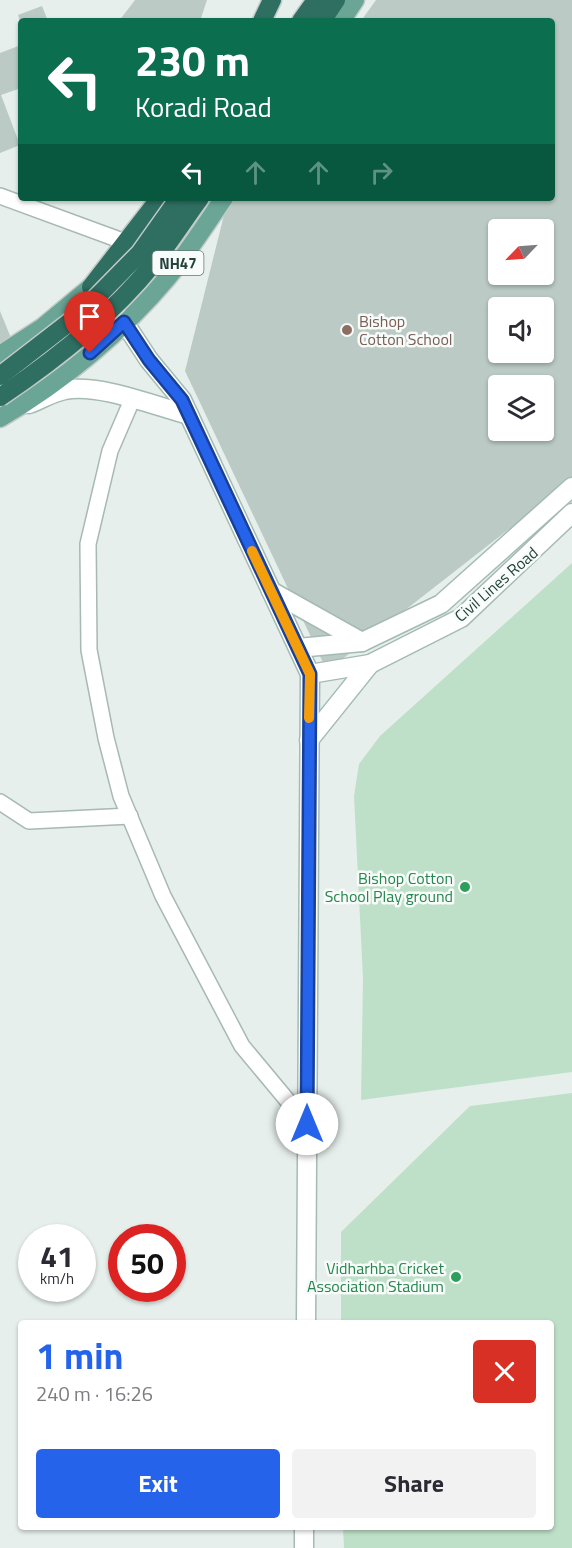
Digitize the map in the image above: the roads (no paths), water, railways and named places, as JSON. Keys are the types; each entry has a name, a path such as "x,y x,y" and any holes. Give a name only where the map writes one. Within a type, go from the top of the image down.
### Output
{"highway":[{"path":"264,18 273,0"},
{"path":"294,18 303,0"},
{"path":"303,18 316,0"},
{"path":"324,18 336,0"},
{"path":"91,287 128,243 158,201"},
{"path":"0,376 80,314 140,253 177,201"},
{"path":"0,397 32,375 98,321 151,266 198,201"}],"main road":[{"path":"344,18 355,0"},
{"name":"NH47","path":"6,415 73,368 124,322 168,277 222,201"},
{"path":"0,355 43,327 91,287 124,322 149,360 182,400 310,674 306,1320"},
{"path":"6,415 65,390 113,392 132,400 189,415"},
{"path":"298,648 362,642 441,604 572,487"},
{"name":"Civil Lines Road","path":"310,674 370,663 461,618 572,513"},
{"path":"271,591 362,642"},
{"path":"309,740 370,663"},
{"path":"304,1530 304,1548"}],"lane":[{"path":"0,196 128,243"},
{"path":"132,400 110,451 88,544 89,650 106,738 121,796 163,896 242,1046 307,1124"},
{"path":"0,802 29,821 130,816"}],"place":[{"name":"Bishop Cotton School","path":"347,330"},
{"name":"Bishop Cotton School Play ground","path":"465,887"},
{"name":"Vidharhba Cricket Association Stadium","path":"456,1277"}]}
